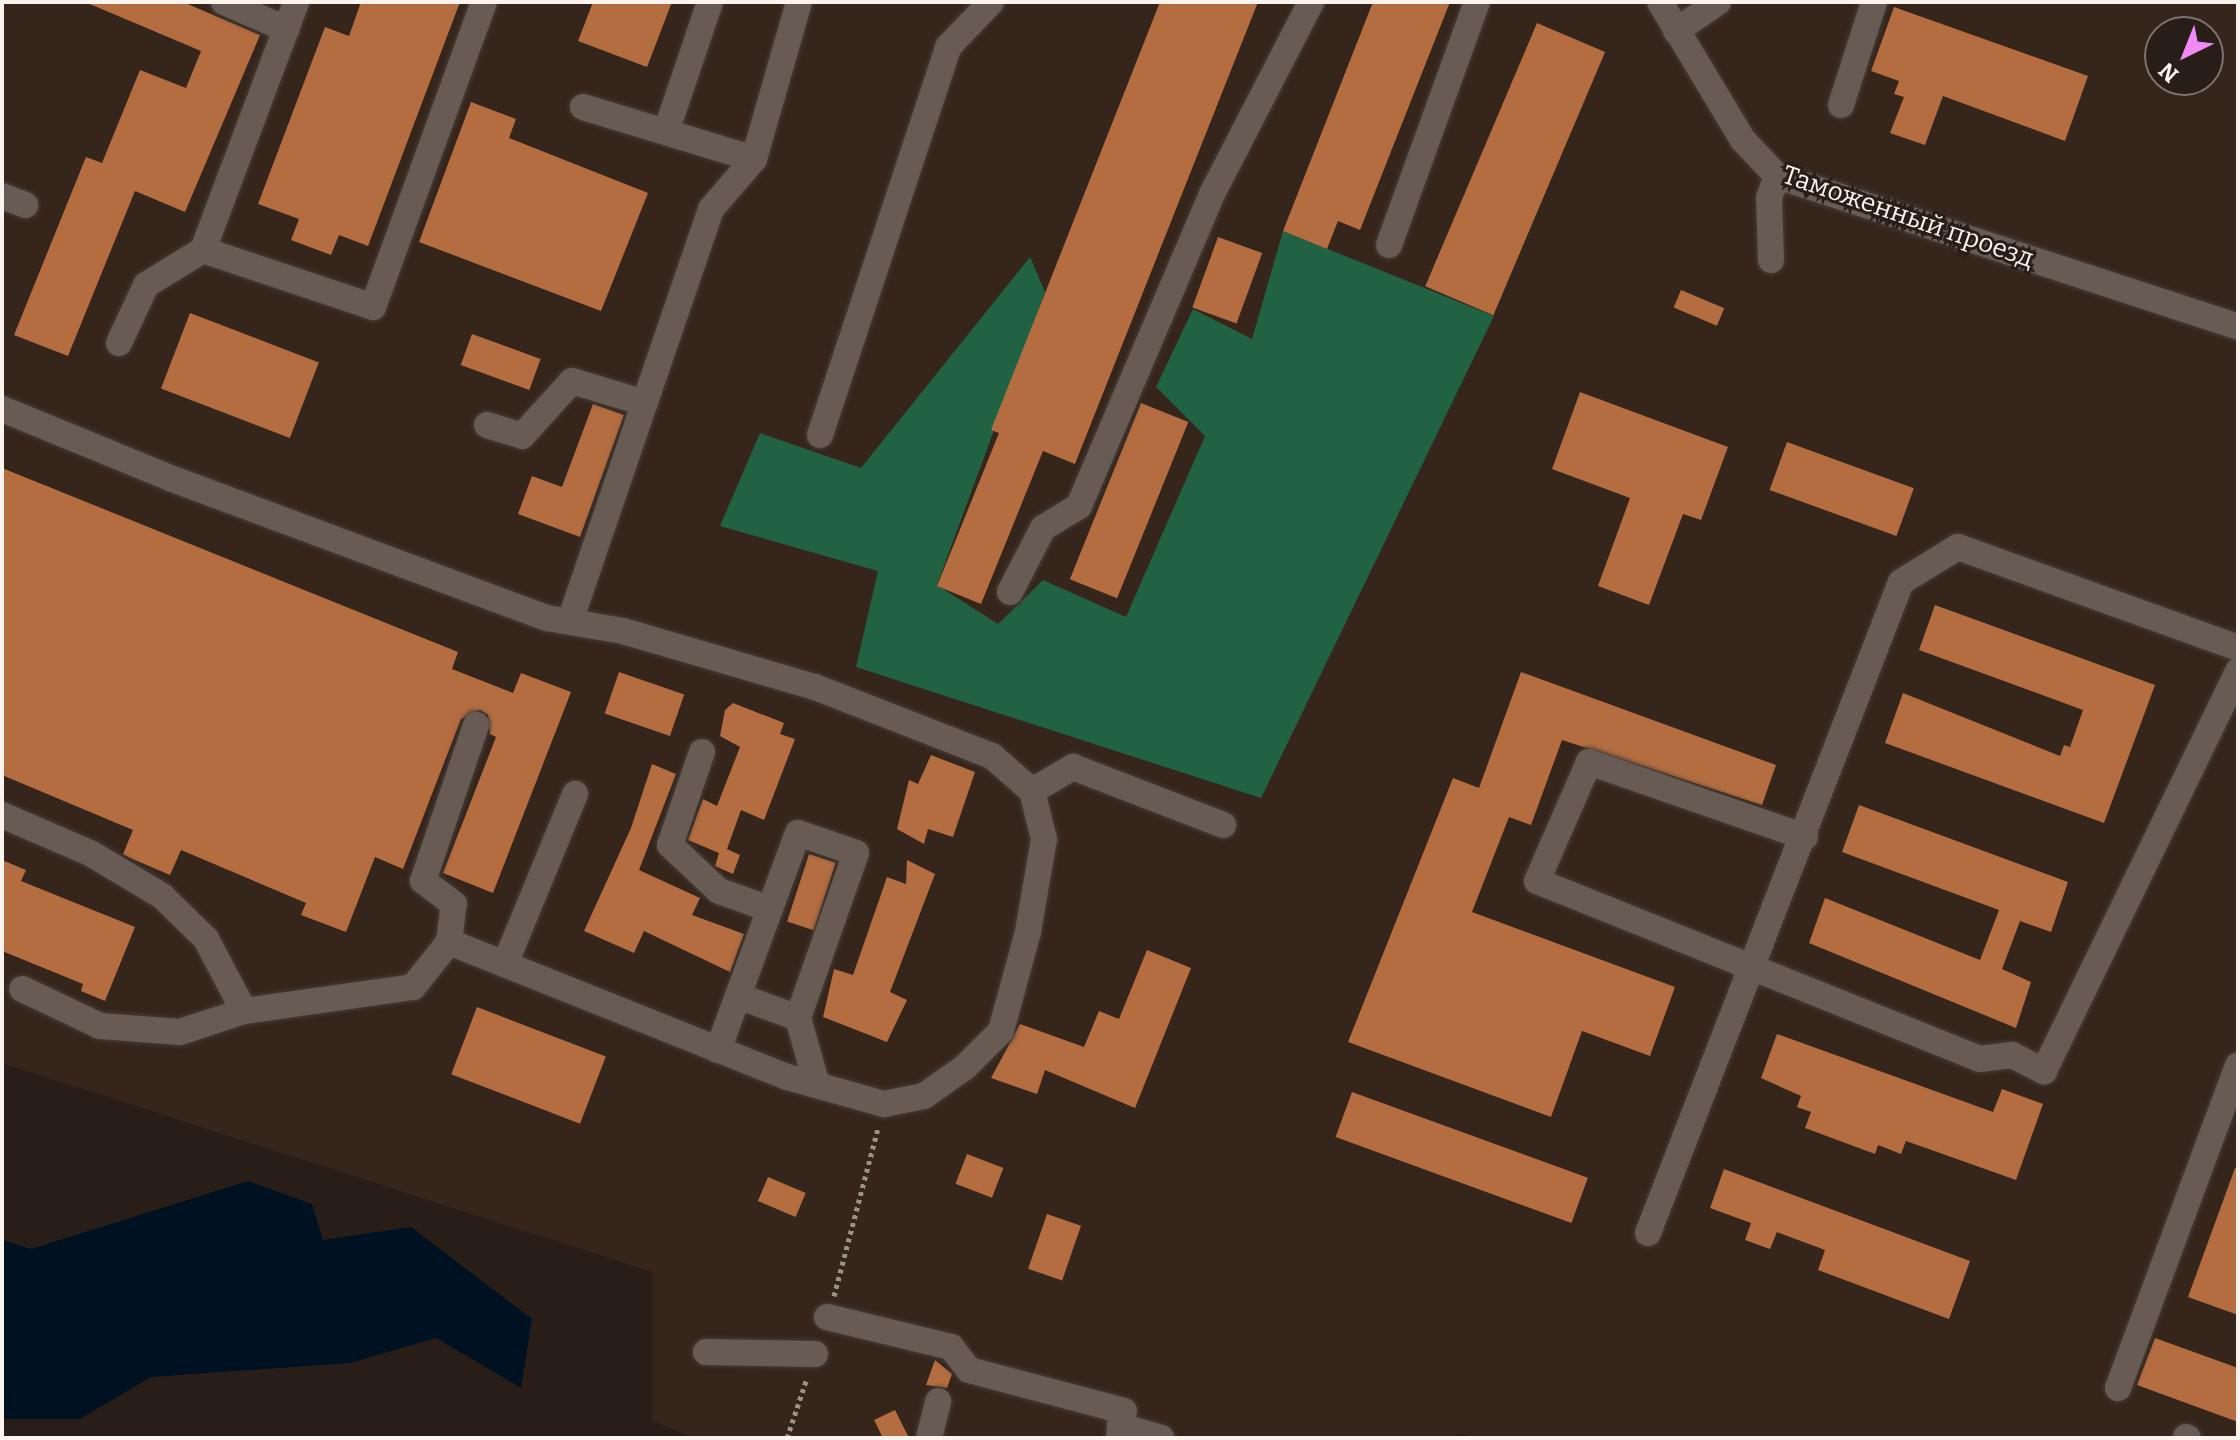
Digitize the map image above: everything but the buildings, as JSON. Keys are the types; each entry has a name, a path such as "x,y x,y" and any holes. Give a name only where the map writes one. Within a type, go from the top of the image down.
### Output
{"street":[{"path":"224,2 286,29"},
{"path":"119,343 146,285 203,250 296,2"},
{"path":"203,250 373,307 484,2"},
{"path":"666,132 710,2"},
{"path":"570,621 711,209 754,159 799,2"},
{"path":"820,435 948,47 991,2"},
{"path":"1010,592 1043,528 1079,506 1212,194 1311,2"},
{"path":"1389,245 1477,2"},
{"name":"Таможенный проезд","path":"1660,2 1743,140 1777,176 2238,327"},
{"path":"1676,31 1718,2"},
{"path":"1841,105 1874,2"},
{"path":"583,107 754,159"},
{"path":"1771,260 1769,198 1777,176"},
{"path":"487,425 522,436 572,381 645,403"},
{"path":"2,409 170,478 547,618 623,631 815,687 992,756 1032,791 1044,839 1028,932 1001,1031 965,1067 924,1096 884,1104 817,1085 718,1050 449,942"},
{"path":"1648,1233 1756,966 1901,582 1958,547 2238,648"},
{"path":"1805,837 1589,762 1537,881 1756,966 1979,1059 2012,1055 2044,1071 2238,671"},
{"path":"22,989 100,1026 180,1032 244,1011 413,987 449,942 454,904 423,881 476,725"},
{"path":"702,752 670,845 719,891 770,909"},
{"path":"1032,791 1073,767 1223,825"},
{"path":"505,964 575,794"},
{"path":"2,815 90,853 162,896 206,939 244,1011"},
{"path":"718,1050 798,833 856,853 798,1018 817,1085"},
{"path":"738,996 798,1018"},
{"path":"2118,1388 2238,1066"},
{"path":"827,1317 951,1347 969,1370 1124,1411 1120,1432 1161,1438"},
{"path":"706,1352 815,1354"},
{"path":"929,1438 938,1401"}],"path":[{"path":"827,1317 862,1201 884,1104"},
{"path":"787,1438 815,1354"}],"shaded area":[{"path":"2,2 2238,2 2238,1438 1476,1438 1458,1433 1455,1438 694,1438 652,1421 652,1272 2,1063"}],"green space":[{"path":"1283,231 1494,316 1261,798 856,667 878,571 720,526 760,433 861,468 1030,257 1045,292 937,585 998,624 1043,580 1126,617 1205,436 1156,387 1193,309 1252,339"}],"water":[{"path":"248,1181 312,1204 323,1240 411,1227 532,1319 521,1388 436,1338 350,1363 151,1377 80,1419 2,1419 2,1240 31,1249"}]}
